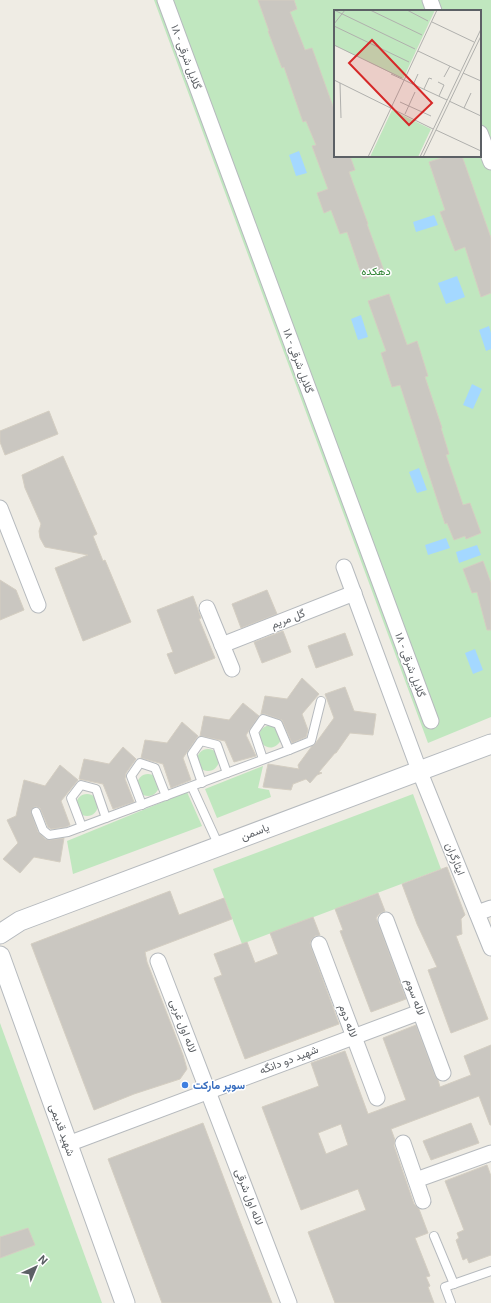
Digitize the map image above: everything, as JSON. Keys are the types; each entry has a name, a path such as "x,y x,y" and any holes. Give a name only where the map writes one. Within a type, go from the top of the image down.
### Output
{"street":[{"name":"گلایل شرقی - ۱۸","path":"165,0 431,721"},
{"path":"430,0 434,10"},
{"path":"481,136 491,162"},
{"path":"0,508 6,540 38,605"},
{"name":"ایثارگران","path":"344,567 420,770 491,948"},
{"name":"گل مریم","path":"222,645 354,593"},
{"path":"207,608 232,669"},
{"name":"یاسمن","path":"0,934 20,921 491,744"},
{"path":"477,913 491,908"},
{"name":"لاله سوم","path":"386,920 443,1073"},
{"name":"یاسمن","path":"0,923 20,921"},
{"name":"لاله دوم","path":"319,944 377,1098"},
{"name":"شهید قدیمی","path":"0,956 125,1303"},
{"name":"لاله اول غربی","path":"158,961 208,1091"},
{"name":"شهید دو دانگه","path":"68,1144 420,1012"},
{"name":"لاله اول شرقی","path":"208,1091 289,1303"},
{"path":"403,1142 423,1201"},
{"path":"416,1180 491,1153"}],"lane":[{"path":"36,812 43,830 49,835 68,832 289,750 311,741 321,701"},
{"path":"264,759 254,732 263,719 278,724 289,750"},
{"path":"202,783 192,754 202,741 217,745 227,773"},
{"path":"142,805 131,776 140,763 156,768 166,796"},
{"path":"82,827 71,798 81,785 96,789 106,818"},
{"path":"192,787 220,846"},
{"path":"434,1236 454,1284"},
{"path":"451,1303 446,1287 491,1271"}],"green space":[{"name":"دهکده","path":"154,0 491,0 491,717 428,743"},
{"path":"269,725 276,726 281,740 276,746 271,748 262,743 259,733 262,729"},
{"path":"208,749 216,752 219,760 216,768 208,771 200,768 197,760 200,752"},
{"path":"263,766 258,788 269,790 271,797 217,818 205,789"},
{"path":"148,774 156,777 159,785 156,793 148,796 140,793 137,785 140,777"},
{"path":"187,792 202,826 73,874 67,841"},
{"path":"87,794 95,797 98,805 95,813 87,816 79,813 76,805 79,797"},
{"path":"413,794 441,869 242,944 213,869"},
{"path":"0,1023 102,1303 0,1303"}],"water":[{"path":"299,151 307,173 296,176 289,155"},
{"path":"434,215 438,225 416,232 413,222"},
{"path":"457,276 465,297 446,304 438,283"},
{"path":"361,315 368,337 358,340 351,319"},
{"path":"489,326 491,333 491,349 486,351 479,330"},
{"path":"472,384 482,389 473,409 463,405"},
{"path":"419,468 427,490 417,493 409,472"},
{"path":"446,538 450,548 428,555 425,545"},
{"path":"477,545 481,555 459,563 456,552"},
{"path":"475,649 483,670 473,674 465,653"}],"building":[{"path":"258,0 294,0 297,9 290,12 305,50 312,48 334,109 334,157 350,157 355,170 349,172 384,271 363,279 347,232 340,234 331,210 324,213 317,193 328,189 312,146 316,145 306,121 303,122 284,67 282,68"},
{"path":"445,157 462,157 491,238 491,293 481,297 465,247 455,251 440,212 445,210 429,162"},
{"path":"389,294 407,345 417,341 428,376 425,377 449,454 446,455 463,505 470,503 481,533 466,539 465,536 454,540 447,523 445,524 400,385 392,387 381,353 386,351 368,301"},
{"path":"49,411 58,434 5,455 0,442 0,431"},
{"path":"63,456 97,534 93,536 103,561 105,560 131,622 83,641 55,568 88,555 45,547 40,538 39,531 41,524 25,488 22,475"},
{"path":"483,561 491,583 491,630 487,630 477,592 472,593 463,569"},
{"path":"0,580 16,590 24,610 0,620"},
{"path":"267,590 277,614 241,628 232,604"},
{"path":"193,596 201,618 199,619 215,658 175,674 167,654 173,652 157,610"},
{"path":"283,631 291,652 262,663 254,642"},
{"path":"345,633 353,655 316,668 308,646"},
{"path":"302,678 319,694 302,714 308,730 306,737 292,743 282,720 261,714 265,696 287,699"},
{"path":"345,687 354,711 376,714 373,735 350,733 336,753 319,772 322,773 317,775 310,783 306,779 293,784 291,790 263,787 268,764 299,769 298,765 334,718 325,694"},
{"path":"243,703 259,716 246,735 256,756 234,762 225,741 200,736 204,716 229,720"},
{"path":"182,722 198,736 183,758 191,780 171,788 163,764 141,758 145,740 167,743"},
{"path":"123,747 136,759 126,773 125,779 134,802 113,809 103,784 79,779 84,759 109,764"},
{"path":"60,765 78,780 61,801 70,825 51,829 48,827 40,808 34,807 31,812 38,832 45,839 50,840 64,838 60,862 34,857 20,873 3,859 18,843 7,820 16,816 24,780 45,786"},
{"path":"447,867 465,915 461,919 462,934 456,936 488,1019 451,1033 428,970 437,967 417,924 402,884"},
{"path":"170,891 179,915 224,898 232,919 145,952 147,962 187,1069 180,1079 134,1094 94,1110 31,944"},
{"path":"378,893 385,911 379,914 376,918 406,999 371,1012 340,931 343,930 335,909"},
{"path":"313,917 320,935 315,936 310,943 339,1024 245,1059 214,978 222,975 214,954 247,942 255,963 278,954 270,933"},
{"path":"416,1025 440,1087 471,1075 464,1056 491,1045 491,1125 479,1096 391,1129 395,1140 394,1146 414,1204 419,1209 428,1233 415,1238 430,1276 426,1277 434,1303 335,1303 308,1232 366,1210 358,1189 301,1210 262,1107 319,1086 311,1063 345,1051 368,1114 406,1100 383,1038","holes":["341,1124 348,1145 326,1154 318,1133"]},
{"path":"203,1123 272,1303 162,1303 108,1159"},
{"path":"471,1123 479,1143 431,1160 423,1141"},
{"path":"487,1165 491,1176 491,1255 469,1263 467,1258 463,1260 456,1240 459,1238 457,1233 464,1230 445,1181"},
{"path":"28,1228 35,1245 0,1258 0,1237"}],"place":[{"name":"سوپر مارکت","path":"185,1085"}]}
